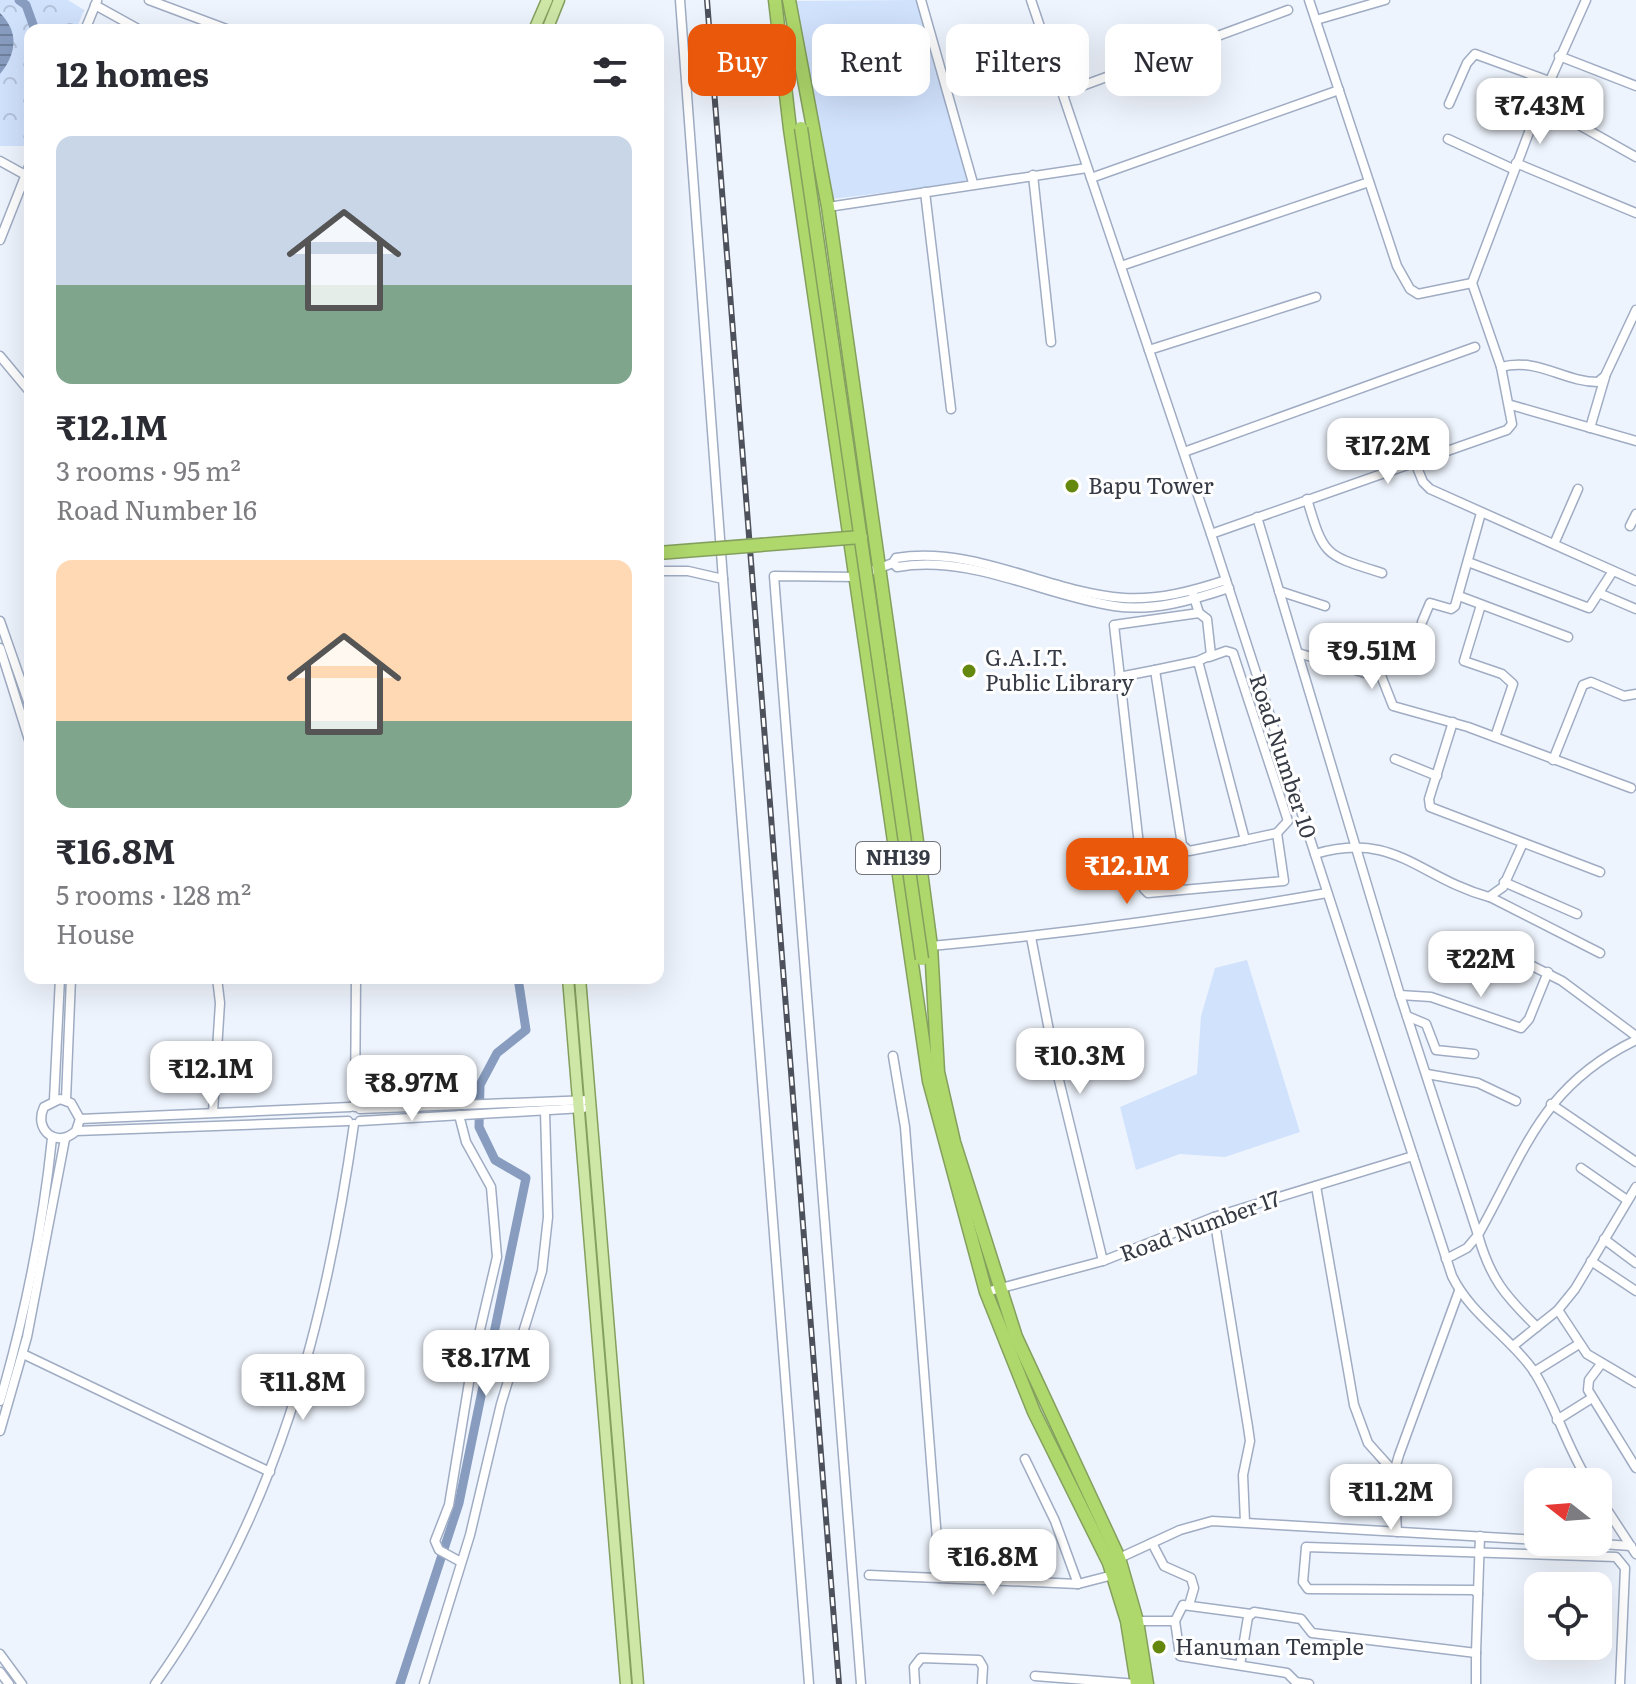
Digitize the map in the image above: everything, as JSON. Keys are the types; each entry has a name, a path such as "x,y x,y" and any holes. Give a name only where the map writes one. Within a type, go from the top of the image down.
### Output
{"highway":[{"name":"NH139","path":"775,0 854,579 922,970 929,1081 992,1291 1034,1412 1114,1565 1147,1684"},
{"name":"NH139","path":"789,0 828,207 931,946 922,970"},
{"path":"800,124 807,98"},
{"path":"789,101 800,124 922,970"},
{"path":"843,500 867,497"},
{"path":"664,553 861,537"},
{"name":"NH139","path":"1132,1621 1137,1684"}],"main road":[{"path":"537,24 547,0"},
{"path":"549,24 559,0"},
{"path":"569,984 584,1104 638,1684"},
{"path":"580,984 584,1104 626,1684"}],"street":[{"path":"149,0 213,24"},
{"path":"680,0 809,1684"},
{"path":"921,0 973,183"},
{"name":"Road Number 10","path":"1031,0 1039,24"},
{"path":"1309,0 1397,266 1410,289 1430,294 1472,283"},
{"path":"1316,20 1385,0"},
{"path":"1211,534 1414,460 1507,430 1513,420 1511,405 1472,283 1540,103 1586,0"},
{"path":"87,24 96,2 131,24"},
{"path":"1089,83 1288,10"},
{"path":"1449,104 1470,57 1475,54 1549,81"},
{"path":"1559,56 1636,86"},
{"path":"1091,178 1339,90"},
{"name":"Road Number 10","path":"1064,96 1211,534 1446,1259 1459,1291 1534,1372 1582,1468"},
{"path":"1540,103 1636,157"},
{"path":"1448,139 1636,213"},
{"path":"0,161 24,170"},
{"path":"828,207 1087,168"},
{"path":"1033,175 1051,342"},
{"path":"1121,266 1369,182"},
{"path":"0,240 24,184"},
{"path":"925,192 951,409"},
{"path":"1149,350 1316,297"},
{"path":"1590,428 1605,376 1636,310"},
{"path":"1184,452 1475,347"},
{"path":"0,356 24,385"},
{"path":"1501,367 1514,364 1538,366 1589,382 1598,382 1605,376"},
{"path":"1511,405 1636,441"},
{"path":"1414,460 1423,482 1430,489 1636,581"},
{"path":"1554,544 1578,489"},
{"path":"1307,499 1320,539 1329,555 1382,573"},
{"path":"1298,653 1362,674 1380,673 1397,662 1430,603 1453,609 1481,513"},
{"path":"1630,526 1636,514"},
{"path":"1257,517 1400,995 1478,1235 1493,1277 1505,1296 1537,1327"},
{"path":"861,1684 774,576 854,579 893,563 896,558 919,555 1111,596 1193,596 1227,584"},
{"path":"1468,562 1589,608 1601,594 1613,571"},
{"path":"664,571 688,571 723,579"},
{"path":"1279,591 1325,606"},
{"path":"1601,594 1636,609"},
{"path":"1193,596 1199,613 1207,619 1209,657"},
{"path":"1459,596 1568,637"},
{"path":"1481,605 1464,661 1502,674 1513,684 1495,737"},
{"path":"1199,613 1116,623 1113,629 1144,889 1148,893 1280,884 1285,877 1277,833"},
{"path":"0,621 24,690"},
{"path":"0,648 24,724"},
{"path":"1119,677 1198,661 1226,651 1233,653 1288,821 1277,833 1189,851 1182,845 1155,670"},
{"path":"1198,661 1245,840"},
{"path":"1380,673 1393,706 1453,722 1631,788"},
{"path":"1553,760 1583,685 1591,682 1633,698"},
{"path":"1453,722 1429,799 1430,807 1600,872"},
{"path":"1395,759 1437,776"},
{"path":"1489,897 1498,893 1523,843"},
{"path":"1315,854 1356,845 1383,849 1489,897 1600,953"},
{"path":"1504,882 1577,914"},
{"path":"931,946 1031,937 1219,912 1327,893"},
{"path":"1031,937 1057,1072 1103,1261"},
{"path":"1446,1259 1467,1248 1478,1235 1531,1134 1551,1104 1587,1069 1636,1038 1548,972 1475,937"},
{"path":"1400,995 1431,997 1521,1028 1529,1019 1548,972"},
{"path":"54,1100 60,984"},
{"path":"66,1100 71,984"},
{"path":"213,1112 220,1003 218,984"},
{"path":"155,1684 226,1573 270,1472 322,1306 344,1198 354,1122 356,984"},
{"path":"1407,1016 1426,1024 1436,1050 1474,1054"},
{"path":"893,1056 905,1127 940,1578"},
{"path":"1427,1074 1478,1083 1516,1101"},
{"path":"76,1131 80,1119 76,1107 66,1100 54,1100 44,1107 40,1118 43,1130 52,1138 65,1139 76,1131 354,1122 584,1104"},
{"path":"488,1110 545,1111 584,1104"},
{"path":"1551,1104 1636,1162"},
{"path":"80,1119 355,1107 462,1112"},
{"path":"354,1122 345,1115 355,1107"},
{"path":"424,1684 461,1562 507,1382 542,1271 548,1217 545,1111"},
{"path":"461,1562 443,1553 435,1539 449,1505 472,1364 497,1257 491,1187 466,1142 462,1112"},
{"path":"0,1401 14,1354 46,1197 52,1138"},
{"path":"0,1431 23,1354 65,1139"},
{"name":"Road Number 17","path":"992,1291 1103,1261 1214,1217 1413,1156"},
{"path":"1581,1168 1627,1200"},
{"path":"1316,1186 1354,1405 1368,1443 1394,1472"},
{"path":"1513,1346 1558,1310 1636,1187"},
{"path":"1214,1217 1250,1441 1243,1475 1245,1522"},
{"path":"1604,1239 1636,1263"},
{"path":"1591,1261 1636,1291"},
{"path":"1397,1532 1394,1472 1459,1291"},
{"path":"1558,1310 1579,1344 1601,1364 1636,1383"},
{"path":"1534,1372 1579,1344"},
{"path":"23,1354 270,1472"},
{"path":"1601,1364 1589,1380 1592,1398 1636,1468"},
{"path":"1557,1420 1592,1398"},
{"path":"1025,1459 1055,1521 1078,1584"},
{"path":"1612,1518 1633,1550"},
{"path":"869,1575 1078,1584 1152,1543 1196,1524 1245,1522 1524,1539"},
{"path":"1476,1684 1480,1536"},
{"path":"1152,1543 1164,1566 1191,1578 1194,1588 1189,1605"},
{"path":"1478,1594 1469,1588 1308,1589 1303,1582 1304,1551 1310,1545 1616,1557 1623,1561 1620,1684"},
{"path":"1612,1547 1633,1550"},
{"path":"1309,1684 1296,1682 1287,1673 1180,1656 1175,1621 1179,1608 1189,1605 1301,1619 1312,1633 1477,1655"},
{"path":"1240,1665 1251,1614"},
{"path":"1132,1621 1175,1621"},
{"path":"0,1654 22,1684"},
{"path":"915,1684 914,1667 921,1658 979,1660 983,1667 982,1684"},
{"path":"0,1672 9,1684"},
{"path":"1035,1676 1137,1684"}],"green space":[{"path":"0,0 68,0 84,10 78,24 24,24 24,146 0,146"},
{"path":"916,0 923,24 812,24 812,92 795,1"},
{"path":"930,48 968,177 963,183 832,199 813,96 930,96"},
{"path":"1247,960 1300,1132 1225,1157 1180,1154 1136,1170 1120,1107 1197,1074 1201,1016 1215,968"}],"shaded area":[{"path":"0,13 10,28 14,43 10,58 0,74"}],"waterway":[{"path":"19,0 26,5 33,24"},
{"path":"400,1684 459,1503 526,1178 495,1160 479,1127 480,1085 497,1053 526,1030 519,984"}],"railway":[{"path":"707,0 839,1684"}],"place":[{"name":"Bapu Tower","path":"1072,486"},
{"name":"G.A.I.T. Public Library","path":"969,671"},
{"name":"Hanuman Temple","path":"1159,1647"}]}
